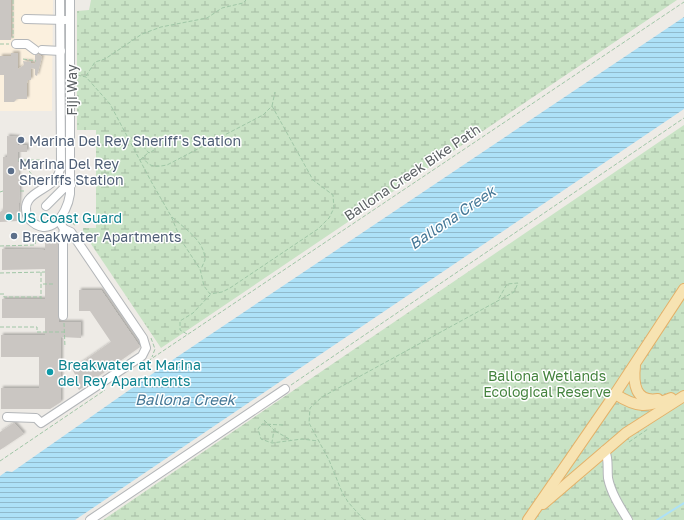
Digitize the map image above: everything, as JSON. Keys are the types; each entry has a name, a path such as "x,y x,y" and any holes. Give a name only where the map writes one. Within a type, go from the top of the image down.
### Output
{"main road":[{"path":"528,520 615,394 684,289"},
{"path":"635,364 634,384 646,399 654,400 672,397"},
{"path":"615,394 630,403 644,406 652,405 684,391"},
{"path":"535,510 626,433 684,396"}],"street":[{"name":"Fiji Way","path":"39,225 28,218 26,210 32,195 53,182 60,171 60,0"},
{"name":"Fiji Way","path":"59,221 66,212 71,185 70,0"},
{"path":"26,19 70,20"},
{"path":"16,44 27,44 39,50 61,51"},
{"path":"61,74 71,75"},
{"path":"46,206 63,189 71,185"},
{"path":"7,416 36,418 41,424 142,356 146,348 143,338 71,232 64,229 59,221 50,225 39,225"},
{"path":"64,229 64,316"},
{"path":"90,520 285,389"},
{"path":"605,450 608,458 607,469 611,489 628,520"}],"path":[{"path":"0,44 13,44 13,0"},
{"path":"86,76 96,62 105,59 142,34 161,27 207,18 222,8 244,3 246,0"},
{"name":"Ballona Creek Bike Path","path":"146,362 684,2"},
{"path":"24,59 36,61"},
{"path":"71,75 86,76 110,104 139,160 171,216 181,240 200,269 204,286 210,294"},
{"path":"143,157 147,164 152,166 167,165 263,115 272,106 275,92"},
{"path":"187,334 180,330 180,320 193,313 210,294 222,292 230,288 301,241 323,223 334,208 333,195 313,180 272,106"},
{"path":"285,389 684,118"},
{"path":"131,144 141,144 149,153"},
{"path":"139,160 154,150"},
{"path":"18,160 41,160"},
{"path":"26,160 27,168 32,176"},
{"path":"20,192 27,191"},
{"path":"171,216 190,232 203,248 205,260 200,269"},
{"path":"0,246 36,245 39,225"},
{"path":"0,294 4,294 4,297 41,298 41,272"},
{"path":"0,273 44,272"},
{"path":"364,520 348,502 342,492 309,420 310,408 316,401 514,292 518,283 507,284 498,300"},
{"path":"42,284 63,284"},
{"path":"64,316 65,347"},
{"path":"0,327 37,327 37,332 65,332"},
{"path":"0,461 107,389"},
{"path":"264,420 286,439 292,440"},
{"path":"283,425 267,423 259,426 259,435 264,441 272,442 302,439 319,442"},
{"path":"272,442 274,430"}],"shaded area":[{"path":"0,0 53,0 52,111 0,111"}],"green space":[{"path":"91,0 677,0 161,348 83,232 83,228 96,228 96,130 77,130 77,11 89,10"},
{"name":"Ballona Wetlands Ecological Reserve","path":"684,125 684,520 103,520"}],"water":[{"name":"Ballona Creek","path":"684,17 684,109 75,520 0,520 0,476 7,471 12,472 165,365"}],"building":[{"path":"0,0 11,0 11,40 0,40"},
{"path":"11,53 18,53 18,69 24,65 23,61 31,61 31,63 35,64 35,55 38,54 42,57 37,76 35,75 35,69 31,68 31,80 28,80 27,83 27,99 17,99 14,102 4,102 4,75 0,75 0,56 11,56"},
{"name":"Marina Del Rey Sheriffs Station","path":"7,136 18,137 18,145 27,145 27,152 18,152 18,162 26,162 26,170 18,170 19,180 24,180 24,185 20,185 18,221 0,222 0,212 3,210 3,157 7,157"},
{"path":"45,237 58,238 59,322 81,322 81,338 61,337 61,402 50,409 1,409 1,388 39,388 39,357 1,357 1,335 45,335 45,318 2,318 2,299 45,299 45,269 2,270 2,249 45,250"},
{"name":"Breakwater at Marina del Rey Apartments","path":"79,290 101,290 140,347 79,390 72,379 76,376 72,369 111,342 90,311 79,311"},
{"path":"14,423 24,434 0,450 0,432"}],"waterway":[{"path":"657,520 684,503"}],"place":[{"name":"Marina Del Rey Sheriff's Station","path":"21,140"},
{"name":"Marina Del Rey Sheriffs Station","path":"11,171"},
{"name":"US Coast Guard","path":"9,217"},
{"name":"Breakwater Apartments","path":"14,236"},
{"name":"Breakwater at Marina del Rey Apartments","path":"50,372"}]}
